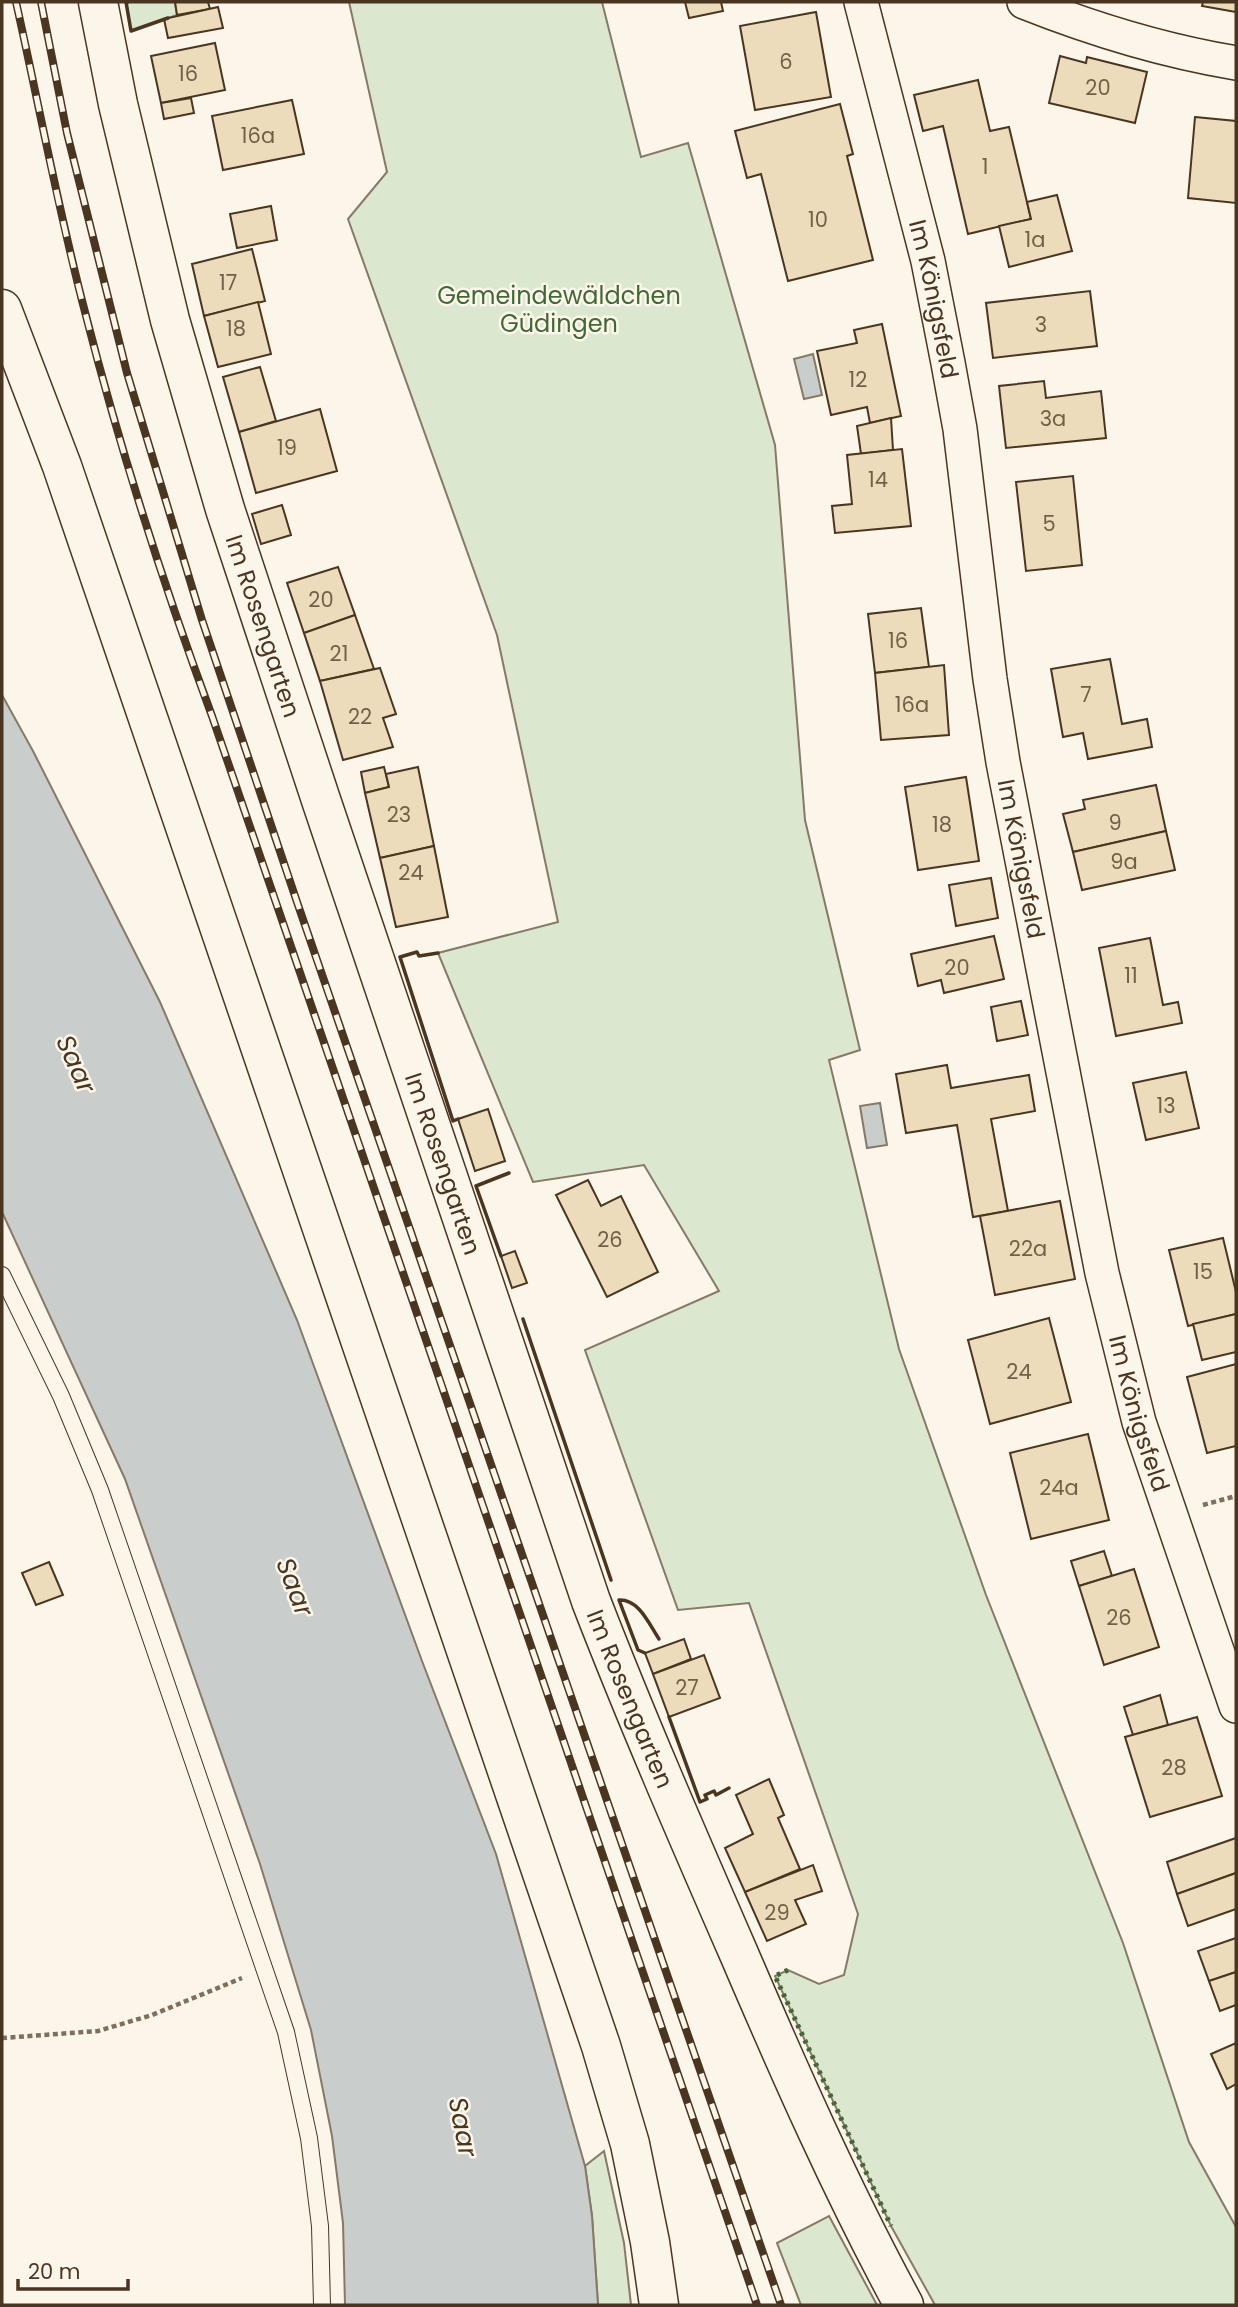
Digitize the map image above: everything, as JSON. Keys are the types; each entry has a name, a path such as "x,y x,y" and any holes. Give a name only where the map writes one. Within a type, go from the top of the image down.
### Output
{"street":[{"name":"Im Rosengarten","path":"98,2 118,104 170,320 221,496 591,1601 639,1724 761,2006 844,2190 899,2296"},
{"name":"Im Königsfeld","path":"861,2 928,261 948,363 960,429 990,679 1003,762 1102,1273 1139,1422 1236,1706"},
{"path":"1024,2 1169,50 1236,63"},
{"path":"2,309 66,479 601,2046 629,2144 650,2242 659,2305"}],"lane":[{"path":"2,1275 61,1396 100,1490 286,2032 309,2138 320,2226 322,2305"}],"path":[{"path":"2,2038 98,2031 152,2015 265,1968"}],"green space":[{"path":"126,2 175,2 177,15 131,31"},
{"name":"Gemeindewäldchen Güdingen","path":"349,2 602,2 641,157 688,143 775,445 805,820 860,1050 829,1060 899,1349 986,1595 1123,1943 1189,2142 1236,2227 1236,2305 935,2305 891,2226 775,1976 788,1970 819,1984 844,1975 858,1914 749,1603 678,1610 585,1350 719,1291 644,1165 533,1182 438,953 558,922 497,635 348,219 387,172"},
{"path":"604,2151 624,2243 631,2305 598,2305 592,2216 585,2166"},
{"path":"829,2216 877,2305 801,2305 777,2243"}],"water":[{"path":"813,354 822,395 804,399 794,359"},
{"name":"Saar","path":"2,695 160,1002 297,1320 496,1854 585,2166 592,2216 598,2305 345,2305 343,2223 332,2136 311,2030 260,1864 125,1479 2,1212"},
{"path":"880,1103 887,1145 867,1148 860,1106"}],"building":[{"path":"175,2 208,2 210,9 177,15"},
{"path":"685,2 721,2 723,11 689,18"},
{"path":"1203,2 1236,2 1236,12 1202,6"},
{"path":"218,7 223,28 168,38 164,19"},
{"path":"816,12 831,97 755,110 740,26"},
{"path":"215,43 225,90 161,103 151,56"},
{"path":"1060,56 1086,63 1087,57 1147,72 1135,123 1049,103"},
{"path":"978,80 990,131 1009,127 1031,219 968,234 943,126 923,131 914,95"},
{"path":"191,98 194,113 164,119 161,103"},
{"path":"292,100 304,154 223,170 212,116"},
{"path":"840,104 853,154 847,156 873,260 788,281 761,174 747,178 735,131"},
{"path":"1195,117 1236,121 1236,203 1188,198"},
{"path":"1057,195 1072,251 1009,267 999,226 1031,219 1027,202"},
{"path":"271,206 277,240 237,248 230,214"},
{"path":"252,249 265,301 204,316 192,264"},
{"path":"1090,291 1097,346 993,358 986,303"},
{"path":"258,302 271,354 218,367 204,316"},
{"path":"882,324 901,416 870,423 867,407 831,415 817,351 857,343 854,330"},
{"path":"260,367 276,421 239,432 223,377"},
{"path":"1044,381 1046,398 1101,391 1106,438 1006,448 999,386"},
{"path":"320,409 337,471 256,493 239,432"},
{"path":"891,418 893,450 861,454 857,426"},
{"path":"902,449 911,526 835,533 832,506 852,504 847,455"},
{"path":"1073,476 1082,565 1026,571 1016,482"},
{"path":"282,505 291,535 261,544 252,514"},
{"path":"338,567 355,615 304,633 287,583"},
{"path":"921,608 929,667 875,673 868,614"},
{"path":"355,615 374,669 320,681 304,633"},
{"path":"1110,659 1122,724 1147,719 1152,747 1088,759 1083,733 1063,737 1051,669"},
{"path":"944,665 949,735 881,740 875,673"},
{"path":"380,668 396,714 383,718 393,747 343,760 320,681"},
{"path":"384,767 389,787 365,793 361,772"},
{"path":"418,767 434,846 380,858 365,793 389,787 386,774"},
{"path":"966,777 979,861 918,870 905,787"},
{"path":"1156,785 1166,831 1073,852 1063,814 1085,809 1083,800"},
{"path":"1166,831 1175,870 1082,890 1073,852"},
{"path":"434,846 448,917 396,927 380,858"},
{"path":"991,878 998,918 956,926 949,885"},
{"path":"994,936 1004,979 944,993 941,980 918,986 911,954"},
{"path":"1150,938 1163,1005 1178,1002 1182,1023 1116,1036 1099,948"},
{"path":"1021,1001 1028,1035 997,1041 991,1007"},
{"path":"947,1065 951,1088 1029,1075 1035,1111 991,1119 1008,1211 973,1217 957,1125 906,1133 896,1074"},
{"path":"1186,1072 1199,1128 1146,1140 1133,1083"},
{"path":"488,1109 505,1161 475,1171 458,1119"},
{"path":"588,1180 601,1206 621,1196 658,1272 607,1297 556,1195"},
{"path":"1060,1201 1075,1279 995,1295 980,1216"},
{"path":"1223,1238 1236,1292 1236,1314 1188,1326 1169,1250"},
{"path":"515,1251 527,1283 512,1288 501,1256"},
{"path":"1236,1314 1236,1352 1202,1360 1193,1324"},
{"path":"1049,1318 1071,1402 990,1424 968,1340"},
{"path":"1236,1364 1236,1446 1207,1453 1187,1377"},
{"path":"1088,1434 1109,1520 1031,1539 1010,1453"},
{"path":"1104,1551 1112,1576 1079,1586 1071,1561"},
{"path":"49,1562 63,1595 36,1605 22,1573"},
{"path":"1134,1569 1159,1647 1104,1665 1079,1586"},
{"path":"684,1639 691,1659 653,1674 645,1653"},
{"path":"704,1655 720,1698 669,1717 653,1674"},
{"path":"1160,1695 1168,1725 1133,1735 1124,1707"},
{"path":"1197,1717 1222,1796 1150,1817 1125,1737"},
{"path":"769,1779 784,1815 778,1818 800,1869 745,1892 725,1848 753,1834 736,1795"},
{"path":"1236,1838 1236,1873 1177,1894 1167,1862"},
{"path":"813,1865 822,1891 795,1900 806,1924 767,1941 745,1892"},
{"path":"1236,1873 1236,1909 1188,1926 1177,1894"},
{"path":"1236,1938 1236,1972 1209,1981 1198,1951"},
{"path":"1236,1972 1236,2005 1220,2011 1209,1981"},
{"path":"1236,2043 1236,2084 1227,2089 1211,2054"}],"railway":[{"path":"16,2 75,273 98,363 143,516 757,2305"},
{"path":"41,2 67,133 127,373 202,620 781,2305"}],"hedge":[{"path":"788,1970 775,1976 891,2226"}],"wall":[{"path":"128,2 131,31 168,18"},
{"path":"438,953 419,956 417,952 400,957 453,1121 458,1119"},
{"path":"501,1256 476,1186 509,1173"},
{"path":"523,1319 611,1580"},
{"path":"645,1653 638,1650 619,1600 638,1608 659,1639"},
{"path":"669,1717 700,1802 707,1799 705,1795 714,1791 716,1795 729,1788"}]}
